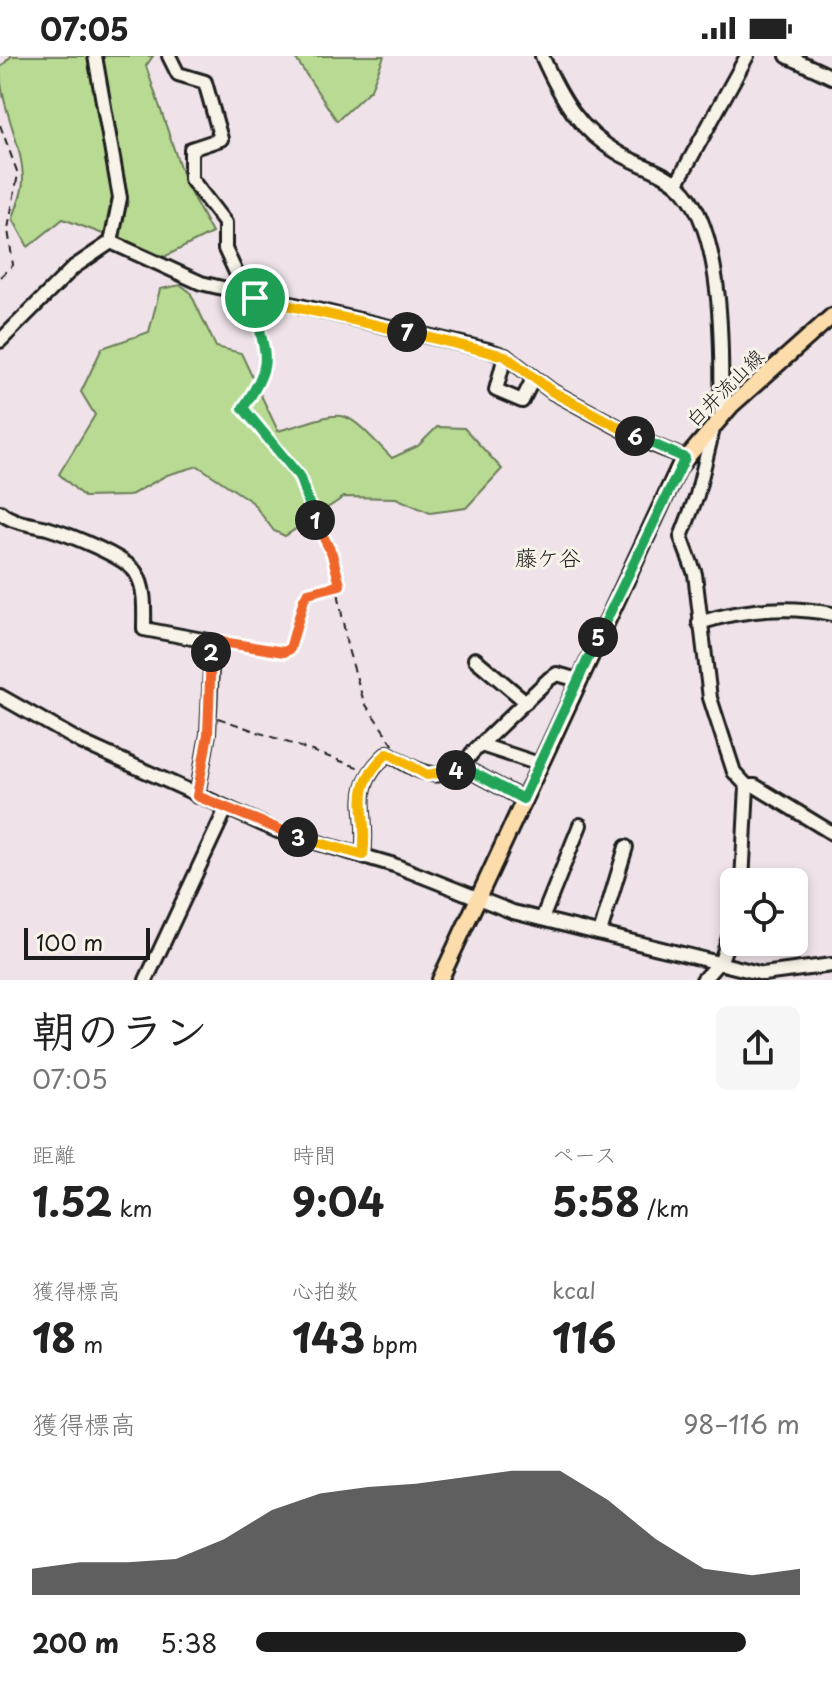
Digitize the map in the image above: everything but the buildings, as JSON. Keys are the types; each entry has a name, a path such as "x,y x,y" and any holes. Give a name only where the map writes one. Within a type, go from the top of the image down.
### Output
{"main road":[{"name":"白井流山線","path":"440,980 578,680 685,458 717,420 832,316"}],"street":[{"path":"0,341 74,267 111,242 120,198 95,56"},
{"path":"169,56 178,74 205,82 212,104 221,139 191,149 189,164 195,186 225,223 225,249 239,279 239,293"},
{"path":"542,56 558,93 583,127 621,154 677,183 699,215 708,248 722,331 717,420 697,495 681,537 695,574 710,698 734,772 747,786 743,868"},
{"path":"677,183 747,56"},
{"path":"787,56 832,77"},
{"path":"111,242 192,280 255,298 505,356 533,379 642,440 685,458"},
{"path":"505,356 496,390 522,401 533,379"},
{"path":"0,512 9,518 71,538 130,567 137,575 144,595 144,629 210,643 206,758 197,796"},
{"path":"699,623 740,610 812,610 832,614"},
{"path":"475,659 526,702"},
{"path":"363,855 361,790 369,771 388,753 427,775 440,775 463,767 481,745 557,674 578,680"},
{"path":"0,696 81,742 278,831 363,855 478,896 513,912 774,977 832,965"},
{"path":"481,745 539,764"},
{"path":"463,767 523,799"},
{"path":"747,786 755,786 832,833"},
{"path":"146,980 226,809"},
{"path":"542,919 580,825"},
{"path":"600,933 626,847"},
{"path":"703,980 722,956"}],"path":[{"path":"0,125 18,174 8,229 13,265 0,277"},
{"path":"255,298 258,328 268,358 262,381 243,408 299,476 319,533 332,554 353,670 364,702 395,745 388,753"},
{"path":"210,643 216,641 284,652 290,649 308,593 340,585"},
{"path":"209,715 369,771"}],"green space":[{"path":"11,56 153,56 146,66 185,182 212,233 164,257 63,219 28,247 13,219 23,186 22,167 0,68"},
{"path":"294,56 384,56 371,89 337,121"},
{"path":"181,285 190,292 216,347 241,353 278,431 342,416 361,427 392,458 418,446 437,427 464,428 502,469 466,508 430,513 396,498 344,497 285,536 274,531 252,502 198,466 167,475 129,496 84,497 59,474 95,415 81,392 102,348 149,332 160,289"}],"district":[{"name":"藤ケ谷","path":"548,558"}],"route":[{"path":"255,298 505,356 553,392 642,440 685,458 672,478 523,799 463,767 440,775 427,775 388,753 366,776 361,790 363,855 278,831 197,796 206,758 210,643 216,641 284,652 290,649 308,593 340,585 332,554 319,533 299,476 243,408 262,381 268,358 258,328 255,298"}]}
